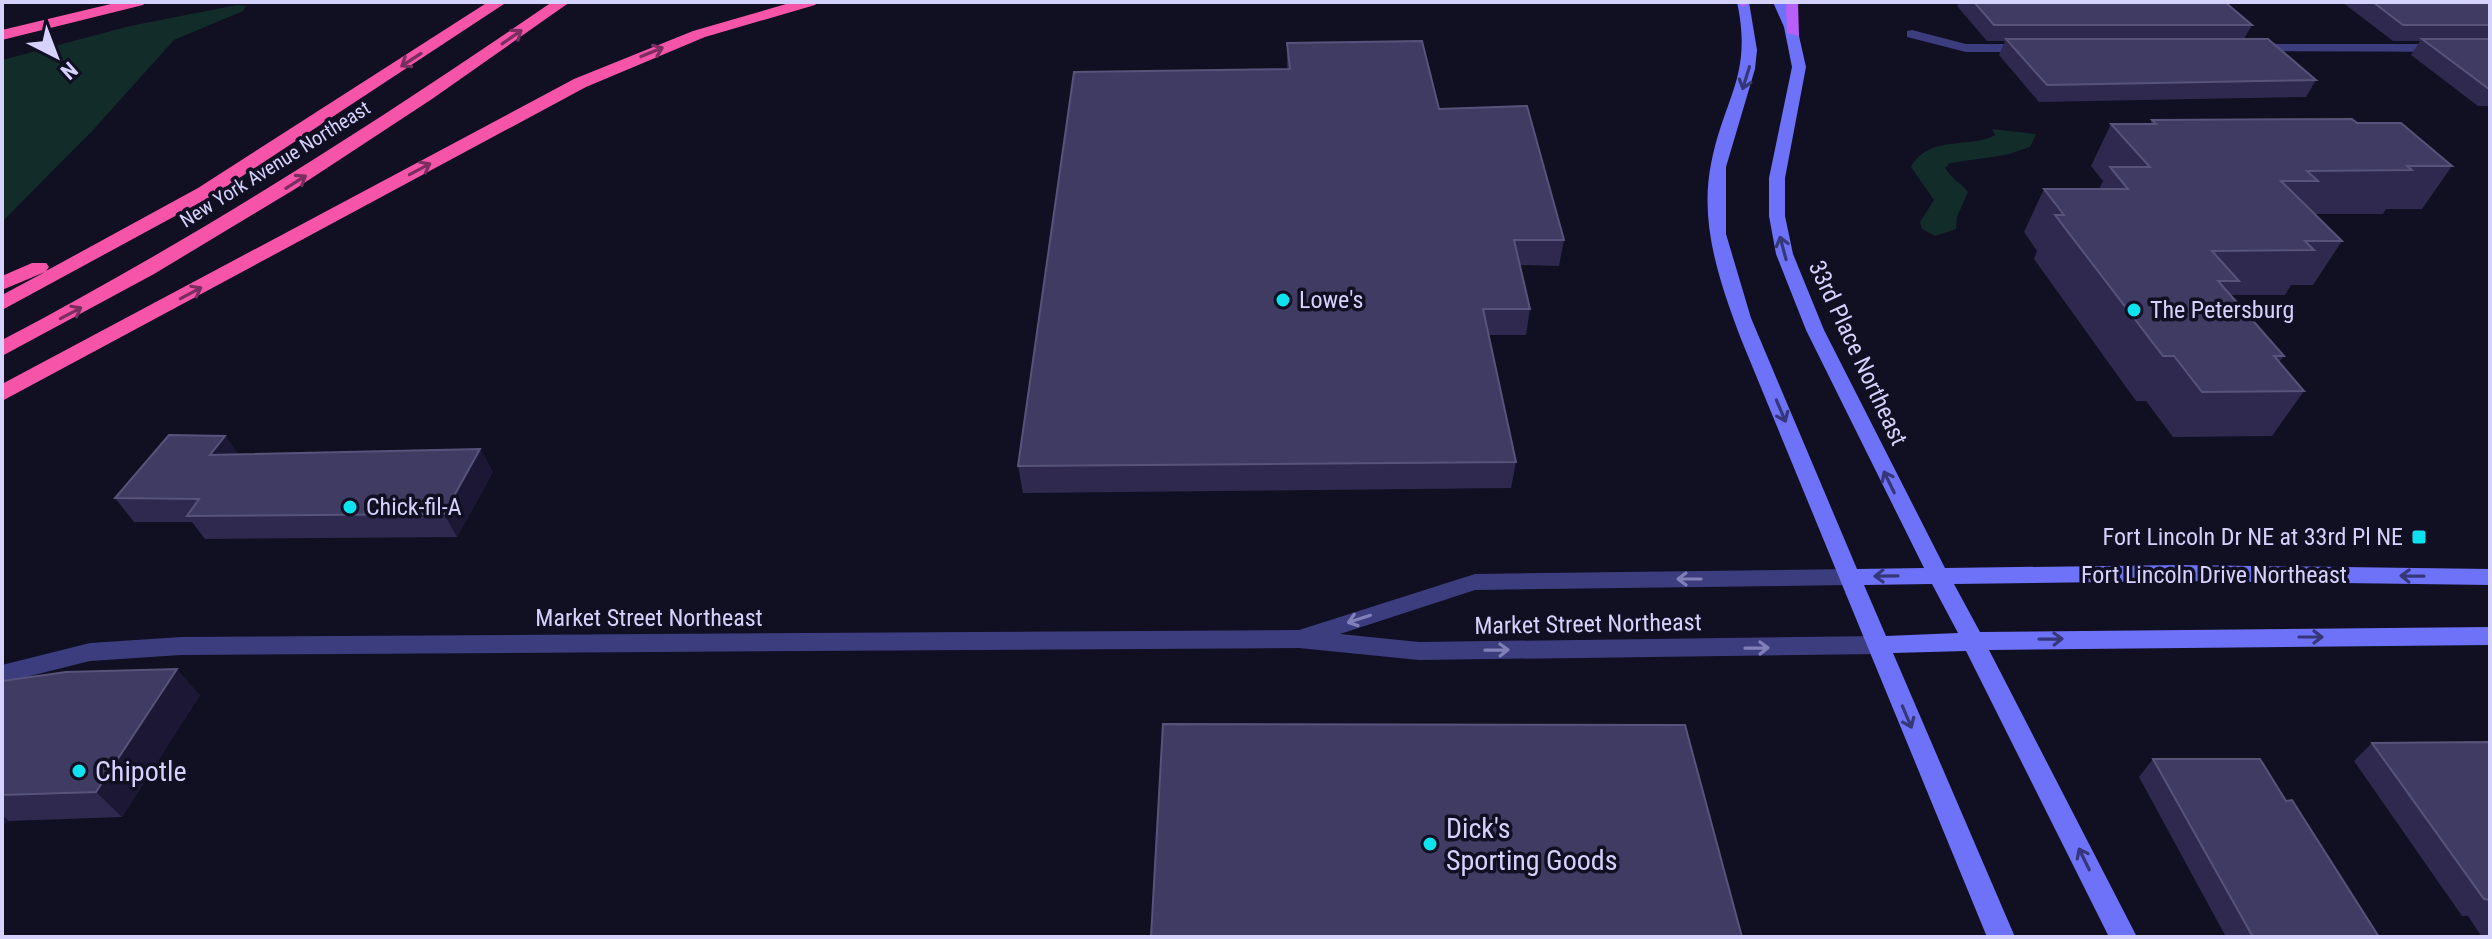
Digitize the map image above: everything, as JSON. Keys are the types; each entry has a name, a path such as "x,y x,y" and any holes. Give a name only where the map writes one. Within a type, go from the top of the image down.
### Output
{"highway":[{"path":"2,21 81,2"},
{"path":"2,35 138,2"},
{"name":"New York Avenue Northeast","path":"2,304 205,192 499,2"},
{"name":"New York Avenue Northeast","path":"2,349 147,271 260,204 384,125 562,2"},
{"path":"2,394 580,83 688,38 810,2"},
{"path":"2,284 205,192"}],"main road":[{"path":"1792,2 1794,33"}],"street":[{"path":"1743,2 1752,50 1749,69 1727,129 1717,169 1718,243 1739,313 2001,937"},
{"name":"33rd Place Northeast","path":"1779,2 1794,33 1800,69 1800,83 1778,173 1776,204 1782,245 1811,321 1938,576"},
{"path":"1912,34 1966,48 2042,48"},
{"path":"2241,48 2490,48"},
{"name":"Fort Lincoln Drive Northeast","path":"1851,577 2180,573 2490,577"},
{"path":"1938,576 2023,734 2123,937"},
{"name":"Market Street Northeast","path":"1299,639 1475,582 1851,577"},
{"path":"1878,645 2490,636"},
{"name":"Market Street Northeast","path":"2,674 90,652 181,646 1299,639 1419,651 1878,645"}],"green space":[{"path":"237,5 246,6 243,11 174,40 93,130 2,222 2,60 130,26"},
{"path":"1992,129 2036,134 2030,147 2006,155 1950,163 1945,168 1968,192 1957,217 1956,229 1935,236 1922,229 1920,222 1934,200 1911,167 1928,150 1986,139 1995,135"}],"building":[{"path":"1974,2 2225,2 2252,25 1994,25"},
{"path":"2373,2 2490,2 2490,25 2403,25"},
{"path":"2006,39 2268,39 2316,80 2047,85"},
{"path":"2422,39 2490,39 2490,89 2489,89"},
{"name":"Lowe's","path":"1422,41 1439,109 1527,106 1564,240 1514,240 1530,309 1483,309 1516,462 1018,466 1074,72 1290,69 1287,43"},
{"path":"2352,119 2357,123 2401,123 2452,166 2407,166 2412,170 2307,171 2318,181 2281,181 2342,241 2305,241 2314,250 2212,251 2239,281 2218,281 2284,356 2274,356 2304,391 2202,392 2174,356 2163,356 2055,215 2064,215 2044,189 2128,189 2110,167 2150,167 2111,124 2156,124 2152,120"},
{"path":"169,435 225,436 210,455 480,449 444,514 187,516 199,499 115,498"},
{"path":"177,669 96,792 2,795 2,681 66,672"},
{"name":"Dick's Sporting Goods","path":"1163,724 1685,725 1742,937 1151,937"},
{"path":"2488,742 2490,900 2484,899 2372,743"},
{"path":"2153,759 2260,759 2286,801 2292,800 2379,937 2253,937"}],"place":[{"name":"Lowe's","path":"1283,300"},
{"name":"The Petersburg","path":"2134,310"},
{"name":"Chick-fil-A","path":"350,507"},
{"name":"Fort Lincoln Dr NE at 33rd Pl NE","path":"2419,537"},
{"name":"Chipotle","path":"79,771"},
{"name":"Dick's Sporting Goods","path":"1430,844"}]}
